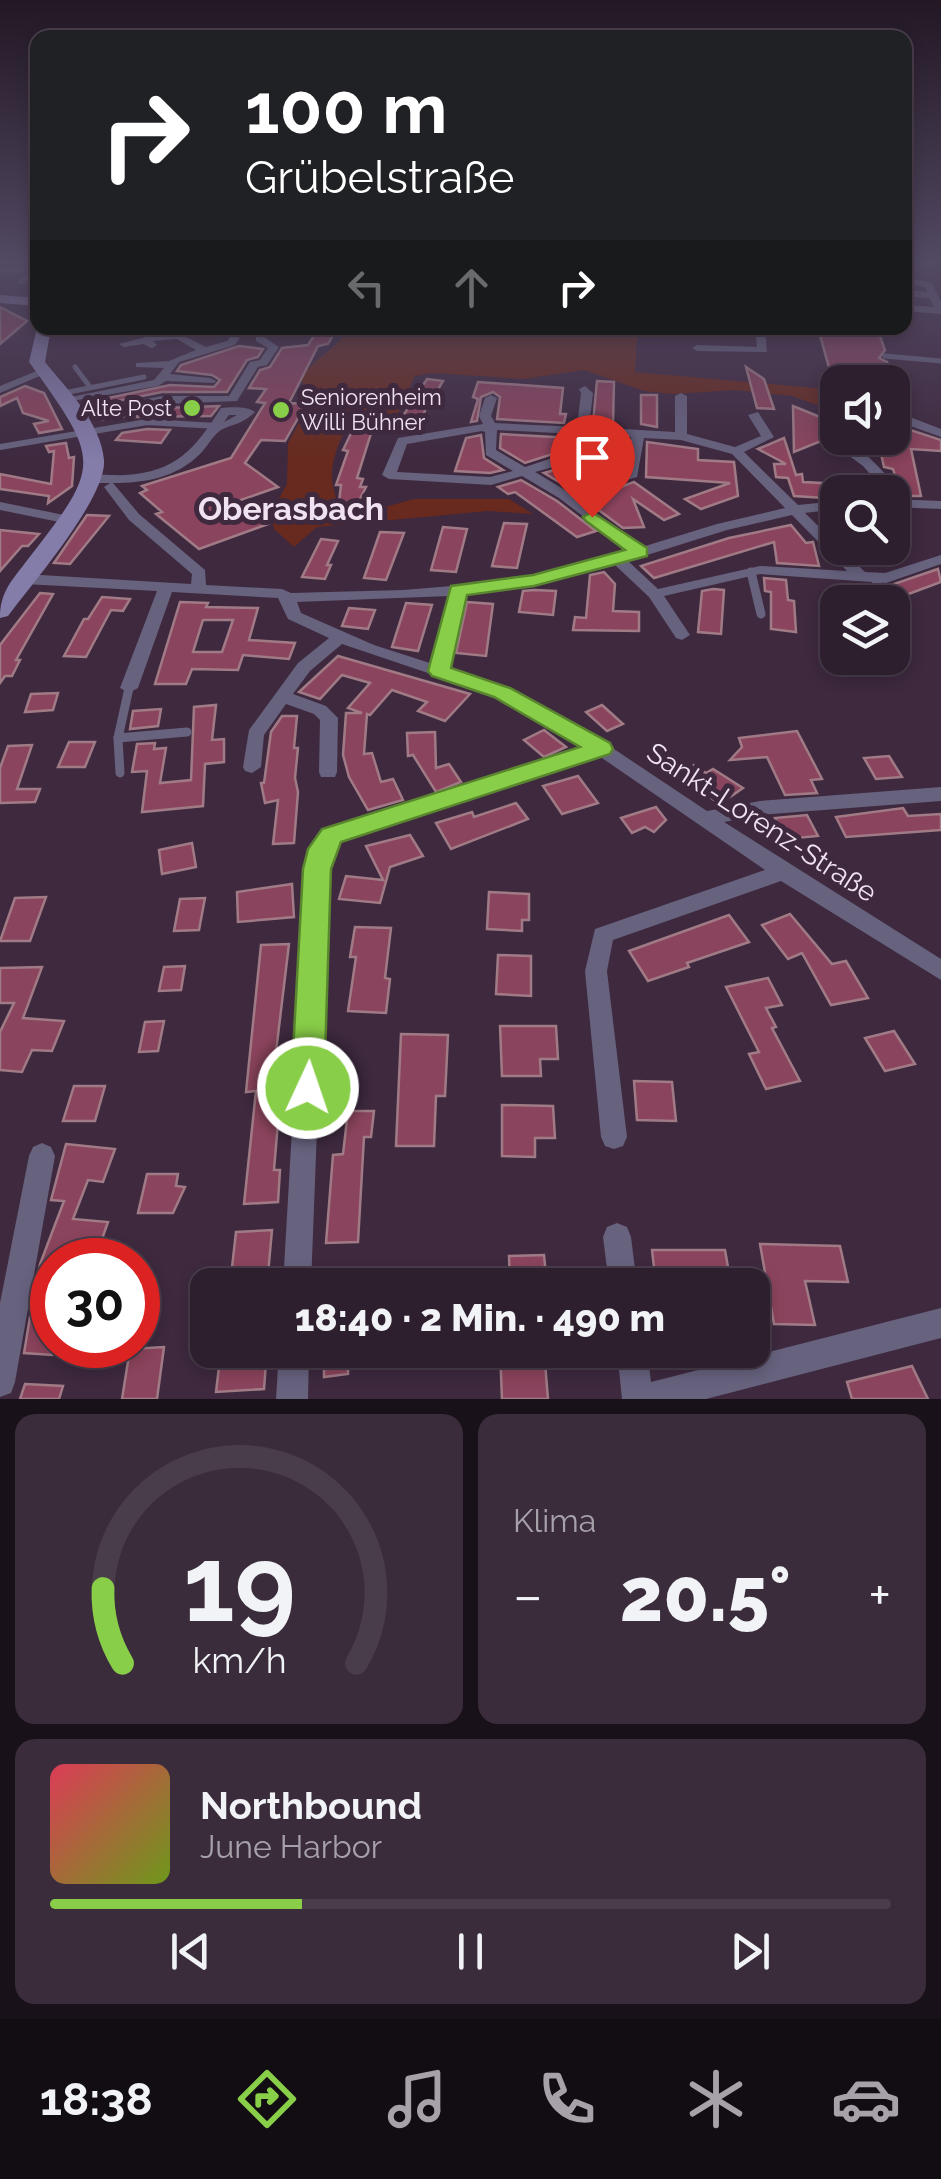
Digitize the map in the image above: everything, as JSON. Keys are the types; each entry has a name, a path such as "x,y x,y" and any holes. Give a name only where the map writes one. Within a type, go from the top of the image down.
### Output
{"street":[{"path":"42,335 38,354 42,372 75,410 102,483 200,573 198,589"},
{"path":"697,348 763,350 761,335"},
{"path":"124,344 178,336 206,352"},
{"path":"75,410 235,338"},
{"path":"0,611 102,483 186,464 216,427 254,364 263,362 274,347 260,339"},
{"path":"143,377 158,383 172,364"},
{"path":"0,390 42,372"},
{"path":"143,377 156,401"},
{"path":"163,377 210,381 197,397"},
{"path":"585,389 583,431 580,452 574,458 491,480 389,475 402,441 484,426 583,431 638,434 681,436 736,451 867,576"},
{"path":"681,396 681,436"},
{"path":"75,410 197,397 250,412 234,423 216,427"},
{"path":"484,426 491,398"},
{"path":"736,451 768,437 754,415"},
{"path":"910,421 941,433"},
{"path":"484,426 492,430 490,452 564,495 640,552"},
{"path":"564,495 632,474 638,434"},
{"path":"860,455 878,475"},
{"path":"910,500 941,505"},
{"path":"0,506 69,520"},
{"path":"24,579 288,598 458,590 534,580 640,552 708,528 794,508 820,506"},
{"path":"618,558 656,594 682,635"},
{"path":"656,594 752,572 886,578 941,559"},
{"path":"129,688 166,588"},
{"path":"440,671 458,590"},
{"name":"Sankt-Lorenz-Straße","path":"288,598 294,616 340,637 502,692 602,749 783,872 936,964"},
{"path":"252,767 255,734 304,668 340,637"},
{"path":"281,696 320,710 329,718 328,772"},
{"path":"298,1268 317,869 322,849 332,836 376,820 602,749"},
{"path":"704,819 771,807 941,794"},
{"path":"614,1137 596,971 603,935 783,872"},
{"path":"0,1382 42,1156"},
{"path":"617,1237 621,1268"},
{"path":"646,1399 941,1323"},
{"path":"292,1399 293,1368"},
{"path":"634,1368 638,1399"}],"lane":[{"path":"885,356 941,361"},
{"path":"75,367 90,387"},
{"path":"0,447 75,410 90,387 143,377"},
{"path":"75,410 147,422 216,427"},
{"path":"752,572 761,614"},
{"path":"867,576 872,585"},
{"path":"120,772 118,738 129,688"},
{"path":"118,738 187,732"}],"shaded area":[{"path":"344,335 662,335 637,337 635,372 820,388 820,406 792,396 736,390 672,394 644,391 584,370 524,379 433,373 415,376 394,421 349,420 332,470 338,502 356,509 414,499 509,499 533,514 488,511 317,527 294,547 274,529 271,512 287,484 288,443 310,403 301,378"}],"building":[{"path":"0,329 17,329 0,344"},
{"path":"314,335 333,335 328,344 318,346 289,403 306,404 285,441 261,440 245,463 278,487 238,501 268,524 199,549 156,514 162,512 140,493 147,490 142,486 231,458 265,403 257,402 266,389 249,388 260,370 270,367 282,348 308,345"},
{"path":"820,335 880,335 885,350 879,358 888,365 828,365"},
{"path":"239,346 263,349 258,357 247,360 227,392 162,392 92,406 89,402 170,385 214,387 220,380 212,375 177,371 181,365"},
{"path":"746,367 764,379 774,409 757,408"},
{"path":"427,379 443,381 429,405 422,401 425,411 420,420 399,422"},
{"path":"597,381 614,382 613,425 593,423"},
{"path":"478,382 563,388 560,414 566,414 564,423 497,419 500,397 493,392 481,397 477,421 471,422"},
{"path":"25,386 44,393 62,429 39,433 34,424 49,421 23,413 17,398 0,406 0,397"},
{"path":"641,395 657,395 657,427 641,424"},
{"path":"219,406 211,416 136,417 139,414 101,420 162,408"},
{"path":"793,406 820,417 820,441 794,452"},
{"path":"356,423 374,424 357,478 363,479 360,487 366,487 358,503 339,502 341,485 336,485 348,451 343,450"},
{"path":"170,430 161,443 116,440 122,433"},
{"path":"910,430 941,440 941,451 911,449 921,496 910,496 910,475 895,475 893,469 884,467 881,455 910,455"},
{"path":"501,434 572,438 571,448 525,463 500,448"},
{"path":"481,435 484,458 503,470 455,471 466,438"},
{"path":"784,438 796,475 802,474 803,482 820,483 820,498 794,496 788,478 776,477 774,464 786,464 758,449"},
{"path":"591,439 612,440 610,473 587,480 588,472 559,482 544,473 582,462 590,452"},
{"path":"647,442 698,449 698,460 734,462 738,496 701,509 685,499 730,483 646,477"},
{"path":"66,443 69,458 74,457 72,486 48,503 49,496 0,489 0,474 51,484 54,451 49,452 46,446"},
{"path":"521,480 596,531 577,537 515,492 508,494 498,487"},
{"path":"634,482 679,514 664,520 633,499 644,527 623,528 585,500"},
{"path":"87,515 109,516 70,564 54,563"},
{"path":"504,523 527,524 517,568 492,566"},
{"path":"791,525 806,543 813,542 819,566 777,563 774,542 654,578 641,566 729,538"},
{"path":"443,527 467,529 456,572 431,570"},
{"path":"0,530 39,534 0,571"},
{"path":"380,532 404,533 386,580 364,578"},
{"path":"321,539 338,541 325,579 302,577"},
{"path":"938,569 941,582 910,593 910,585 891,585"},
{"path":"604,572 615,584 613,611 639,612 639,631 573,630 575,617 586,618 590,575"},
{"path":"764,578 786,580 788,600 794,601 796,632 771,629 771,592 765,591"},
{"path":"724,590 721,634 698,632 702,591"},
{"path":"523,591 556,591 553,615 519,612"},
{"path":"40,593 53,594 16,660 20,660 12,676 5,676 0,683 0,645"},
{"path":"102,597 130,599 123,611 111,610 86,657 64,656 84,619 88,619"},
{"path":"180,602 258,608 249,640 295,643 289,659 243,655 238,670 192,669 186,684 155,684","holes":["203,620 233,620 222,652 193,652"]},
{"path":"467,602 493,604 486,656 456,653"},
{"path":"406,603 432,605 418,651 392,647"},
{"path":"349,608 375,610 368,629 342,626"},
{"path":"338,656 470,694 445,721 418,711 427,702 392,690 367,714 364,754 372,753 381,782 393,779 403,800 368,810 349,777 343,755 346,713 362,713 348,708 370,683 342,675 320,699 299,692"},
{"path":"58,693 53,710 25,712 31,694"},
{"path":"216,705 212,740 224,739 224,762 205,764 203,806 142,812 147,771 132,772 137,744 155,743 154,749 166,748 160,783 191,780 194,707"},
{"path":"602,705 623,724 607,731 586,712"},
{"path":"161,709 158,726 130,729 133,711"},
{"path":"282,716 297,716 294,748 298,748 298,792 294,843 273,844 278,800 265,803 261,783 271,732"},
{"path":"544,730 566,747 544,757 524,740"},
{"path":"797,731 822,779 811,780 817,793 785,795 767,757 730,760 742,747 739,738"},
{"path":"435,732 436,768 449,764 461,782 436,792 413,755 408,756 407,733"},
{"path":"69,742 95,742 85,767 58,767"},
{"path":"32,745 17,789 40,789 35,802 0,803 0,768 8,746"},
{"path":"889,756 902,777 876,779 864,758"},
{"path":"694,765 706,773 713,769 743,788 720,804 678,776"},
{"path":"578,776 598,803 562,814 543,786"},
{"path":"516,803 528,819 451,849 436,823 472,812 474,817"},
{"path":"656,807 666,820 654,832 645,827 632,833 621,818"},
{"path":"903,808 908,816 941,814 941,830 846,837 836,817"},
{"path":"807,815 818,836 785,839 775,818"},
{"path":"410,835 423,856 390,867 380,903 339,899 346,876 383,880 366,846"},
{"path":"192,843 196,867 162,874 159,850"},
{"path":"292,884 294,917 238,922 237,892"},
{"path":"489,892 529,894 529,920 522,920 522,931 487,929"},
{"path":"46,897 30,941 0,941 15,898"},
{"path":"205,898 199,930 174,931 180,899"},
{"path":"790,914 832,964 846,961 868,998 831,1005 802,953 788,959 762,925"},
{"path":"729,915 749,942 687,963 689,967 648,981 629,951"},
{"path":"355,927 391,928 385,978 390,979 386,1013 348,1011 356,957 350,957"},
{"path":"289,944 276,1052 284,1051 274,1170 280,1170 278,1202 244,1204 256,1091 246,1092 261,945"},
{"path":"498,955 531,956 531,996 496,994"},
{"path":"185,966 181,990 159,991 164,967"},
{"path":"42,967 23,1018 64,1021 52,1051 32,1050 22,1072 0,1070 0,1032 14,1003 0,1003 0,968"},
{"path":"768,978 782,1005 766,1008 776,1027 772,1028 800,1081 766,1089 749,1054 759,1052 726,987"},
{"path":"164,1021 158,1051 139,1052 145,1022"},
{"path":"500,1026 556,1026 558,1059 540,1059 541,1076 502,1076"},
{"path":"894,1031 915,1064 885,1071 865,1038"},
{"path":"401,1034 448,1035 445,1096 436,1096 434,1146 396,1146"},
{"path":"634,1081 672,1082 676,1121 637,1120"},
{"path":"74,1086 105,1086 95,1121 63,1121"},
{"path":"502,1105 553,1106 555,1138 535,1138 535,1157 502,1156"},
{"path":"348,1111 374,1111 371,1137 364,1137 358,1242 326,1243 333,1155 343,1154"},
{"path":"66,1144 115,1149 103,1182 88,1180 73,1219 108,1222 102,1238 50,1238 64,1201 51,1200"},
{"path":"147,1174 178,1174 176,1186 185,1187 173,1213 138,1213"},
{"path":"272,1230 269,1268 232,1268 236,1232"},
{"path":"760,1244 840,1246 848,1282 805,1281 815,1325 774,1324 770,1268 764,1268"},
{"path":"652,1250 725,1250 728,1268 654,1268"},
{"path":"544,1255 545,1268 509,1268 509,1256"},
{"path":"30,1317 30,1353 24,1353"},
{"path":"160,1347 164,1347 157,1399 122,1399 127,1368 160,1368"},
{"path":"912,1366 928,1399 852,1399 847,1382"},
{"path":"219,1368 266,1368 264,1389 216,1392"},
{"path":"324,1368 348,1368 348,1374 324,1377"},
{"path":"501,1368 545,1368 548,1399 502,1399"},
{"path":"25,1384 63,1386 59,1399 20,1399"}],"place":[{"name":"Alte Post","path":"192,408"},
{"name":"Seniorenheim Willi Bühner","path":"281,410"}],"district":[{"name":"Oberasbach","path":"291,509"}],"route":[{"path":"308,1088 317,869 322,849 332,836 602,749 502,692 440,671 458,590 534,580 640,552 592,517"}]}
